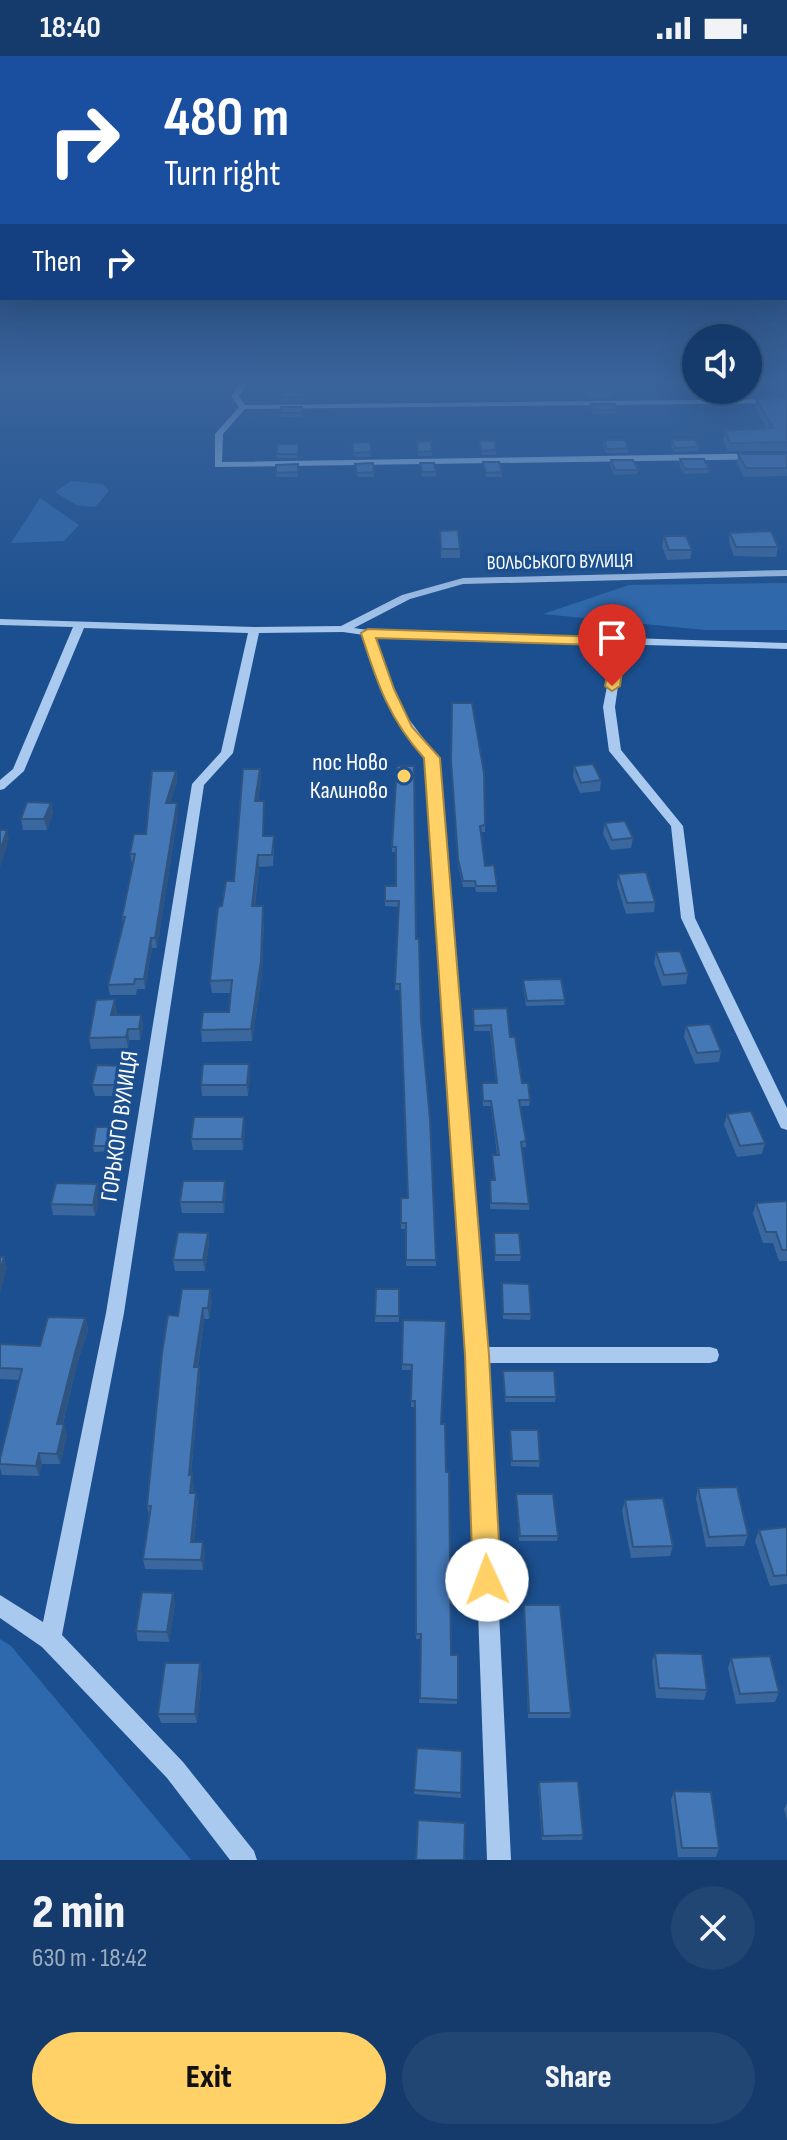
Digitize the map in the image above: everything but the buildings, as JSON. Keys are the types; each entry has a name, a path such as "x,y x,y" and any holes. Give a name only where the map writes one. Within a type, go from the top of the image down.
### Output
{"street":[{"name":"ВОЛЬСЬКОГО ВУЛИЦЯ","path":"343,629 406,597 463,581 787,573"},
{"path":"0,622 254,630 343,629 368,633 787,646"},
{"path":"0,786 18,771 80,624"},
{"name":"ГОРЬКОГО ВУЛИЦЯ","path":"50,1639 115,1313 198,784 227,753 254,630"},
{"path":"368,633 386,689 406,729 432,758 477,1355 499,1860"},
{"path":"602,641 616,665 609,707 615,751 677,826 688,918 787,1124"},
{"path":"0,771 18,771"},
{"path":"477,1355 710,1355"},
{"path":"0,1606 50,1639 175,1770 245,1860"}],"shaded area":[{"path":"71,481 103,484 109,491 95,507 76,505 55,492"},
{"path":"40,498 79,525 64,541 11,543"},
{"path":"787,583 787,630 705,630 543,614 629,585"},
{"path":"0,1639 11,1646 191,1860 0,1860"}],"place":[{"name":"пос Ново Калиново","path":"404,776"}],"route":[{"path":"487,1580 477,1355 432,758 406,729 386,689 368,633 602,641 616,665 612,686"}]}
